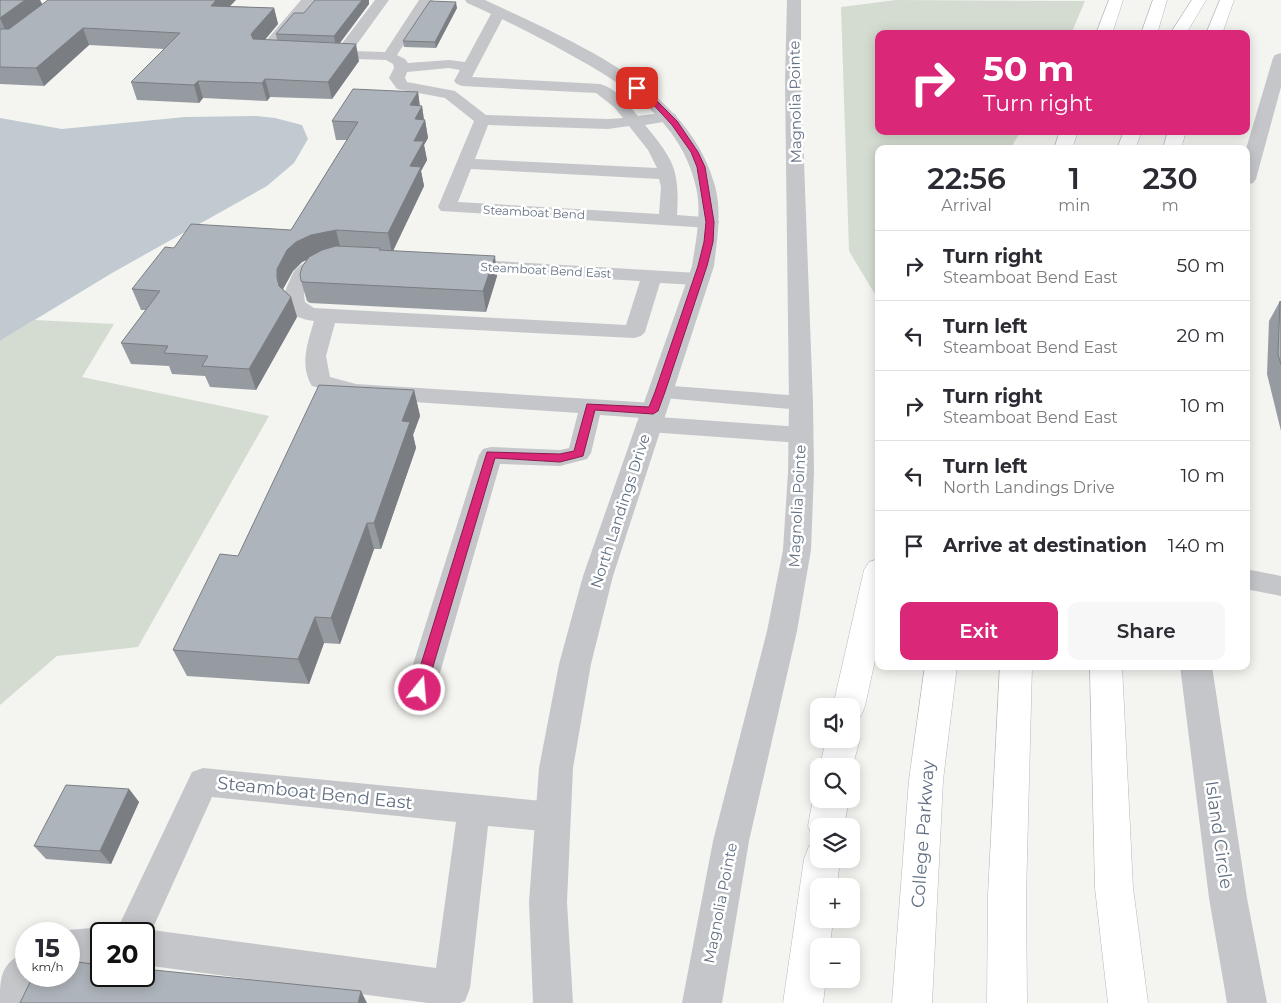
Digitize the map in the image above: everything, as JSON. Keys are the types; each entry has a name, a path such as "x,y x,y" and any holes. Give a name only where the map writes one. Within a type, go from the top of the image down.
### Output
{"main road":[{"path":"1105,30 1116,0"},
{"path":"1151,30 1160,0"},
{"path":"1180,30 1199,0"},
{"path":"1216,30 1227,0"},
{"path":"851,698 875,588"},
{"name":"College Parkway","path":"912,1003 926,780 940,670"},
{"path":"1007,1003 1007,896 1016,670"},
{"path":"1106,670 1114,888 1128,1003"},
{"path":"804,1003 821,868"}],"street":[{"name":"North Landings Drive","path":"472,0 603,65 652,100 685,137 701,167 710,222 709,242 698,279 598,576 574,664 556,768 548,902 553,1003"},
{"name":"Magnolia Pointe","path":"702,1003 731,841 782,631 797,550 801,403 793,80 794,0"},
{"path":"1250,165 1281,58"},
{"name":"Island Circle","path":"1197,670 1228,898 1247,1003"}],"lane":[{"path":"341,54 382,0"},
{"path":"426,0 395,62 396,78 402,86 450,94 482,120 608,124 669,117"},
{"path":"279,10 303,6"},
{"path":"293,53 264,52 303,6"},
{"path":"450,94 466,74 499,12"},
{"path":"312,54 341,54 395,62 449,64 466,74 600,89 620,104 636,122 656,149 665,166 670,187 668,220"},
{"name":"Steamboat Bend","path":"482,120 447,207 710,222"},
{"path":"464,164 666,174"},
{"path":"351,258 324,260 304,272 292,294 295,306 308,314 326,316 634,332 652,276"},
{"name":"Steamboat Bend East","path":"448,264 698,279"},
{"path":"326,316 315,356 320,381 355,391 591,407 654,409 801,403"},
{"path":"420,690 491,454 560,458 579,453 591,407"},
{"path":"654,409 801,435"},
{"path":"1250,580 1281,586"},
{"name":"Steamboat Bend East","path":"138,922 203,782 553,817"},
{"path":"155,949 452,996 474,809"},
{"path":"5,1003 15,987"}],"shaded area":[{"path":"896,0 1085,1 1073,30 875,30 875,135 1019,135 1012,145 875,145 875,294 849,251 841,7"},
{"path":"256,116 275,118 302,125 308,139 294,163 267,186 112,273 0,341 0,118 62,129 185,117"},
{"path":"35,320 114,324 82,377 269,416 138,647 57,656 0,705 0,341"}],"building":[{"path":"0,0 25,0 0,18"},
{"path":"48,0 216,0 211,6 274,8 251,34 253,39 356,44 328,82 265,79 262,83 198,81 194,85 131,82 180,33 83,28 36,68 0,67 0,29 9,29"},
{"path":"315,0 362,0 334,36 276,34 294,13 304,13"},
{"path":"430,1 456,2 435,42 403,41"},
{"path":"353,89 418,92 410,105 422,106 415,119 425,120 414,141 424,141 410,166 421,167 388,233 336,230 311,235 296,242 287,250 277,269 277,278 279,286 291,297 249,369 202,366 208,356 164,353 168,346 121,343 160,291 132,289 165,247 174,248 191,224 291,230 358,122 332,121"},
{"path":"336,246 495,256 483,291 301,281 302,267 309,257 322,250"},
{"path":"1281,302 1281,365 1278,354"},
{"path":"319,385 414,390 402,421 410,422 374,523 367,523 331,618 315,617 298,659 173,650 220,554 238,556"},
{"path":"66,785 129,789 100,851 34,846"},
{"path":"80,962 90,964 90,987 155,987 155,970 361,991 358,1003 20,1003 28,987 80,987"}],"route":[{"path":"420,690 491,454 534,458 560,458 579,453 591,407 653,411 660,392 703,266 709,242 710,222 701,167 694,152 674,123 652,100 637,88"}]}
